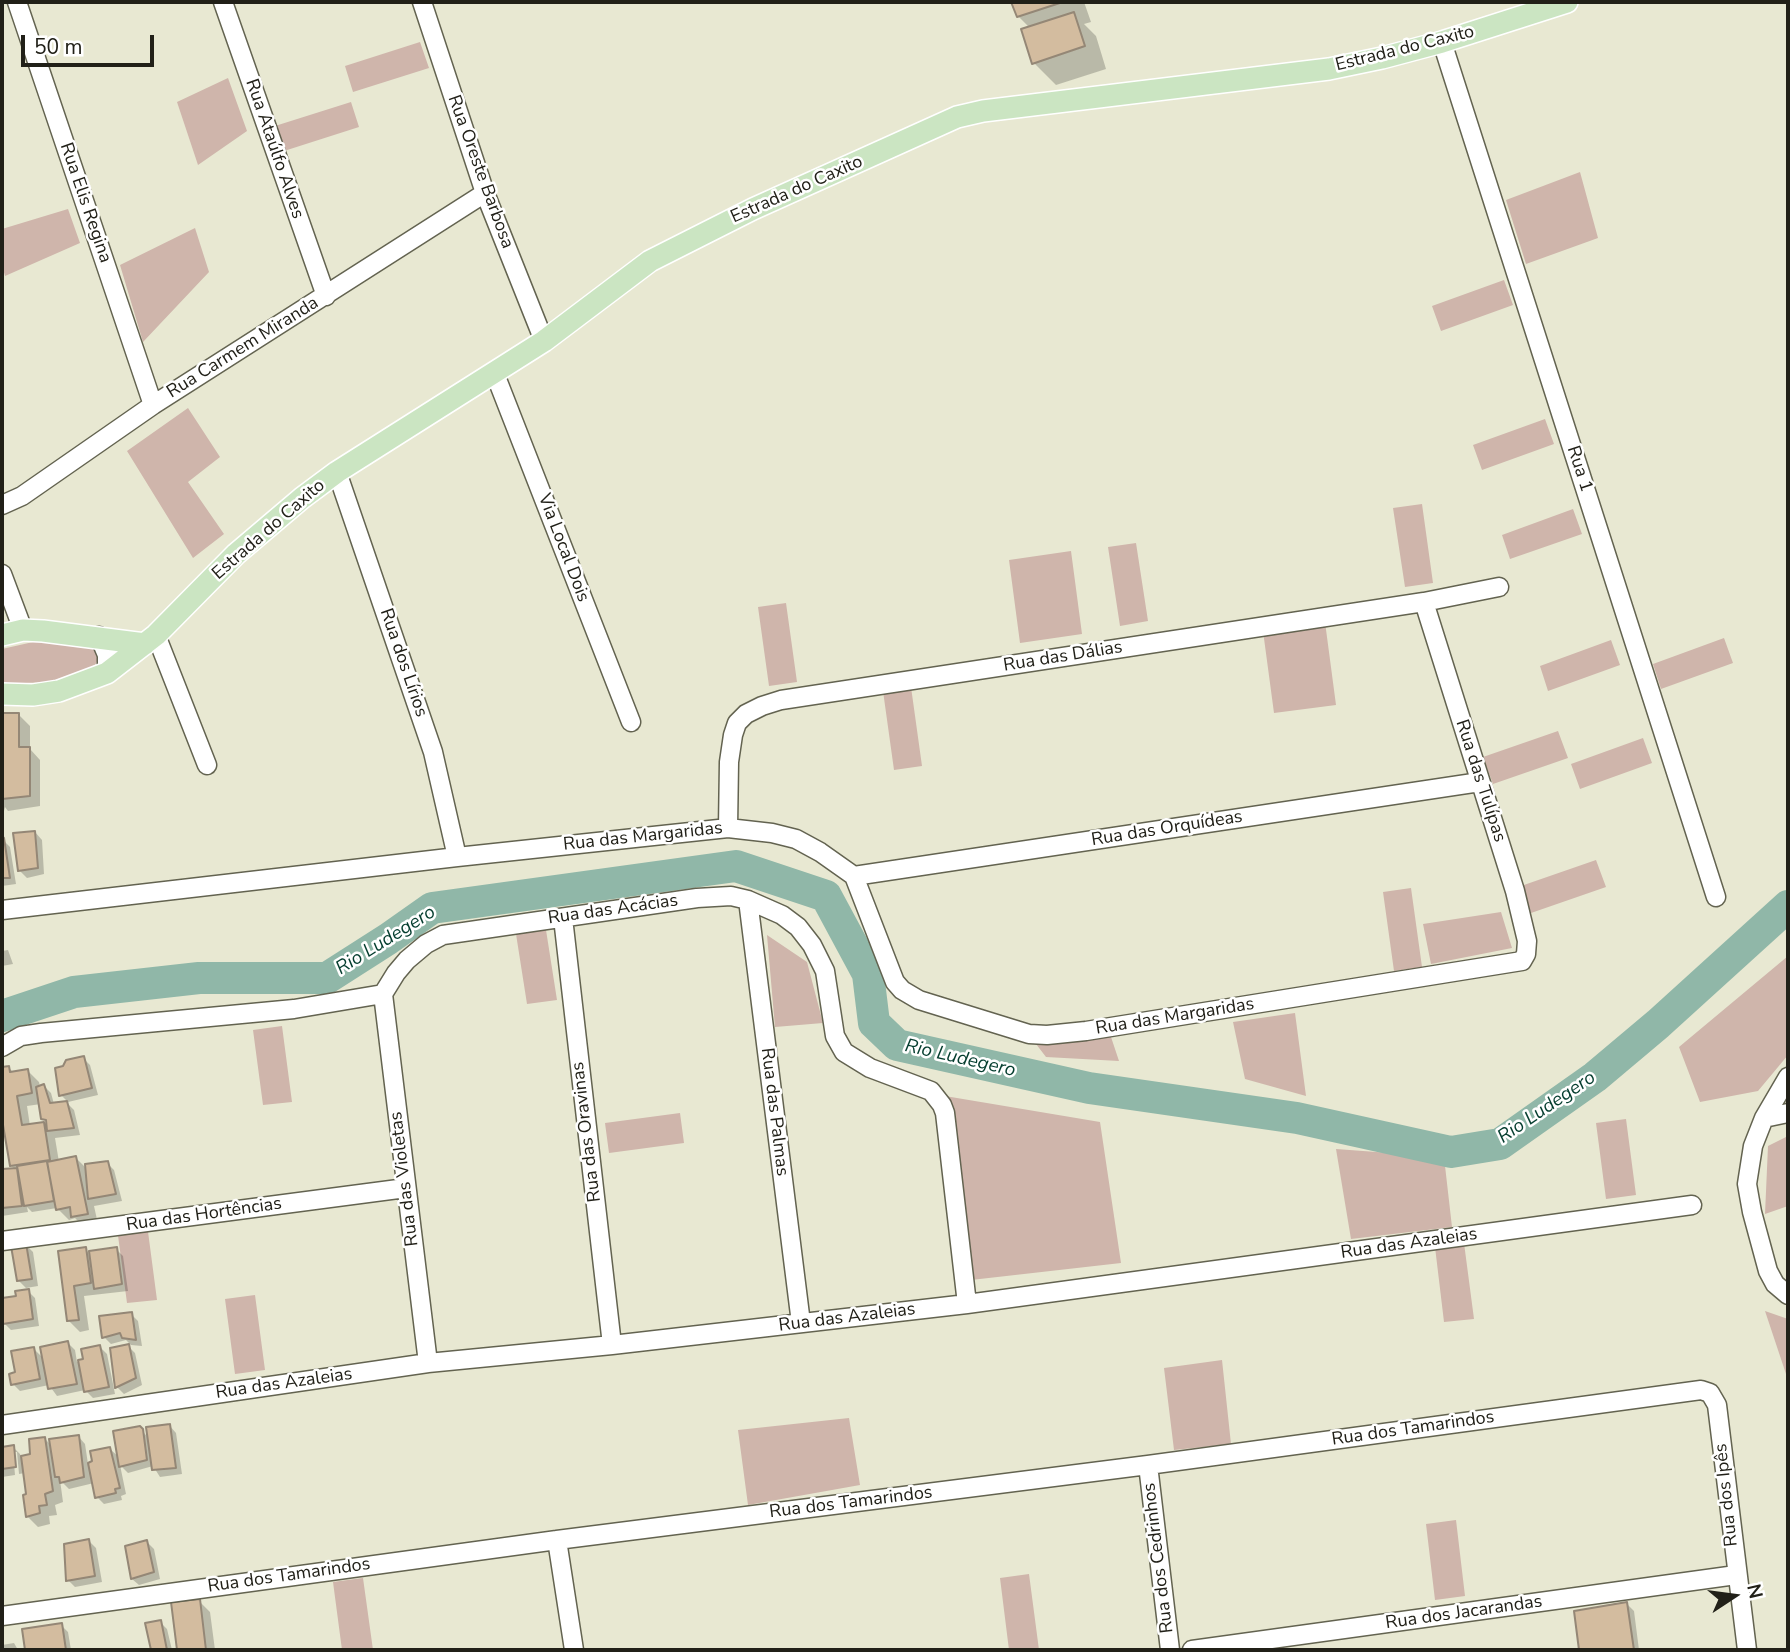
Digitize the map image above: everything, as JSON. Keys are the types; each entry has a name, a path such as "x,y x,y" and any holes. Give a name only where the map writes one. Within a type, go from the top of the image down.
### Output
{"main road":[{"name":"Estrada do Caxito","path":"2,694 33,695 59,691 107,673 150,639 236,554 302,498 337,472 544,341 650,261 695,237 957,117 983,111 1329,69 1442,42 1539,6 1567,2"},
{"path":"2,635 23,630 150,639"}],"street":[{"name":"Rua Elis Regina","path":"17,2 153,405"},
{"name":"Rua Ataúlfo Alves","path":"223,2 326,296"},
{"name":"Rua Oreste Barbosa","path":"422,2 485,193 544,341"},
{"name":"Rua 1","path":"1442,42 1716,897"},
{"name":"Rua Carmem Miranda","path":"2,505 22,496 153,405 485,193"},
{"name":"Via Local Dois","path":"495,374 631,722"},
{"name":"Rua dos Lírios","path":"337,472 433,751 457,857"},
{"path":"2,574 23,630"},
{"name":"Rua das Dálias","path":"728,828 729,762 737,723 746,714 780,700 1424,602 1499,587"},
{"name":"Rua das Tulípas","path":"1424,602 1515,891 1527,941 1526,954 1522,961"},
{"path":"99,636 107,655 107,673"},
{"path":"150,639 207,765"},
{"name":"Rua das Orquídeas","path":"854,876 1480,782"},
{"name":"Rua das Margaridas","path":"2,910 728,828 796,839 854,876 895,982 902,990 919,1000 1029,1034 1086,1031 1522,961"},
{"name":"Rua das Acácias","path":"383,994 407,960 425,944 443,935 697,898 731,896 748,900 782,915 798,927 812,945 825,971 835,1036 844,1052 870,1068 918,1084 938,1097 945,1113 967,1304"},
{"name":"Rua das Palmas","path":"748,900 801,1323"},
{"name":"Rua das Oravinas","path":"563,918 612,1345"},
{"path":"2,1047 22,1036 41,1033 294,1009 383,994"},
{"name":"Rua das Violetas","path":"383,994 428,1363"},
{"path":"1788,1077 1764,1118 1752,1146 1747,1184 1768,1271 1776,1284 1788,1295"},
{"path":"1764,1118 1788,1113"},
{"name":"Rua das Hortências","path":"2,1241 406,1188"},
{"name":"Rua das Azaleias","path":"2,1425 428,1363 612,1345 967,1304 1692,1205"},
{"name":"Rua dos Tamarindos","path":"2,1616 557,1540 1148,1465 1701,1390"},
{"name":"Rua dos Ipês","path":"1701,1390 1710,1393 1717,1405 1747,1650"},
{"name":"Rua dos Cedrinhos","path":"1148,1465 1170,1650"},
{"path":"557,1540 574,1650"},
{"name":"Rua dos Jacarandas","path":"1192,1650 1736,1575"}],"shaded area":[{"path":"420,42 429,68 353,92 345,66"},
{"path":"228,78 247,131 198,165 177,102"},
{"path":"351,102 359,127 284,151 275,126"},
{"path":"1580,172 1598,238 1526,264 1506,200"},
{"path":"68,209 80,243 5,276 2,265 2,229"},
{"path":"195,228 209,272 143,342 120,265"},
{"path":"1504,280 1513,305 1441,331 1432,306"},
{"path":"188,408 220,457 188,482 224,534 193,558 127,451"},
{"path":"1545,419 1554,444 1482,470 1473,445"},
{"path":"1422,504 1433,583 1405,587 1393,508"},
{"path":"1573,509 1582,534 1510,559 1502,535"},
{"path":"1136,543 1148,621 1120,626 1108,547"},
{"path":"1071,551 1082,634 1020,643 1009,560"},
{"path":"786,603 797,682 769,686 758,607"},
{"path":"1325,622 1336,705 1274,713 1263,631"},
{"path":"1724,638 1733,663 1661,689 1653,664"},
{"path":"42,640 94,646 98,660 95,665 80,672 49,682 2,684 2,649"},
{"path":"1611,640 1620,665 1548,691 1540,666"},
{"path":"911,687 922,766 894,770 883,691"},
{"path":"1558,731 1568,758 1493,784 1483,757"},
{"path":"1643,738 1652,763 1580,789 1571,764"},
{"path":"1596,860 1606,887 1531,913 1521,886"},
{"path":"1411,888 1422,967 1394,971 1383,892"},
{"path":"1501,912 1512,948 1431,964 1423,924"},
{"path":"546,930 557,1000 527,1004 516,934"},
{"path":"767,935 807,962 823,1023 775,1027"},
{"path":"1788,956 1788,1055 1758,1091 1700,1102 1679,1047"},
{"path":"1295,1013 1306,1096 1245,1079 1233,1022"},
{"path":"282,1026 292,1102 263,1105 253,1030"},
{"path":"1110,1034 1119,1061 1046,1057 1036,1044"},
{"path":"945,1096 1100,1122 1121,1263 971,1280"},
{"path":"680,1113 684,1143 609,1153 605,1123"},
{"path":"1626,1119 1636,1195 1606,1199 1596,1123"},
{"path":"1788,1136 1788,1206 1765,1214 1768,1146"},
{"path":"1336,1149 1444,1157 1452,1227 1351,1239"},
{"path":"147,1224 157,1300 127,1303 117,1228"},
{"path":"1464,1243 1474,1319 1444,1322 1435,1247"},
{"path":"255,1295 265,1370 235,1374 225,1299"},
{"path":"1765,1311 1788,1319 1788,1380"},
{"path":"1222,1360 1231,1444 1174,1450 1164,1368"},
{"path":"849,1418 860,1485 748,1505 738,1430"},
{"path":"1456,1520 1465,1596 1435,1600 1426,1524"},
{"path":"1029,1574 1039,1650 1009,1650 1000,1578"},
{"path":"363,1578 373,1650 342,1650 333,1582"}],"building":[{"path":"1011,2 1063,2 1017,17"},
{"path":"1074,12 1085,46 1032,64 1021,29"},
{"path":"3,713 19,713 19,747 30,747 30,796 2,799"},
{"path":"35,831 38,868 18,871 13,833"},
{"path":"2,836 4,838 10,878 2,878"},
{"path":"84,1056 92,1088 59,1096 55,1068 63,1066 66,1060"},
{"path":"9,1066 10,1072 28,1069 32,1093 17,1096 22,1125 44,1122 50,1160 10,1166 2,1119 2,1067"},
{"path":"44,1084 50,1103 67,1101 74,1128 47,1131 46,1120 41,1119 36,1087"},
{"path":"76,1156 88,1214 71,1217 70,1207 56,1210 47,1162"},
{"path":"47,1161 54,1201 24,1206 17,1166"},
{"path":"108,1161 116,1194 88,1199 85,1164"},
{"path":"17,1168 22,1206 2,1208 2,1169"},
{"path":"26,1243 32,1279 17,1281 11,1246"},
{"path":"86,1247 91,1283 74,1286 79,1320 67,1321 58,1251"},
{"path":"117,1247 122,1284 94,1289 89,1251"},
{"path":"29,1289 33,1319 3,1324 2,1298 16,1296 15,1291"},
{"path":"132,1312 136,1340 122,1338 120,1333 102,1338 99,1316"},
{"path":"68,1341 77,1384 48,1389 40,1347"},
{"path":"129,1344 136,1378 115,1388 110,1348"},
{"path":"100,1345 109,1387 84,1392 78,1360 83,1359 81,1349"},
{"path":"34,1347 40,1379 11,1385 9,1374 15,1372 11,1351"},
{"path":"170,1424 176,1468 152,1470 146,1427"},
{"path":"140,1426 143,1429 147,1460 119,1467 113,1431"},
{"path":"79,1435 84,1477 60,1483 59,1477 55,1477 49,1439"},
{"path":"45,1437 53,1491 45,1494 47,1505 39,1506 40,1513 26,1517 21,1456 30,1454 29,1439"},
{"path":"14,1445 16,1467 2,1469 2,1447"},
{"path":"110,1447 120,1488 115,1489 116,1493 95,1498 88,1463 92,1461 90,1451"},
{"path":"89,1539 95,1576 66,1581 64,1544"},
{"path":"147,1540 154,1572 131,1579 125,1546"},
{"path":"200,1599 206,1650 177,1650 171,1602"},
{"path":"1627,1602 1634,1650 1579,1650 1574,1611"},
{"path":"161,1620 167,1650 151,1650 145,1623"},
{"path":"62,1623 66,1650 25,1650 22,1629"}],"waterway":[{"name":"Rio Ludegero","path":"2,1016 74,992 199,978 327,978 432,908 736,866 826,896 868,974 874,1023 897,1045 1089,1088 1297,1118 1451,1152 1500,1144 1595,1077 1658,1024 1788,906"}]}
